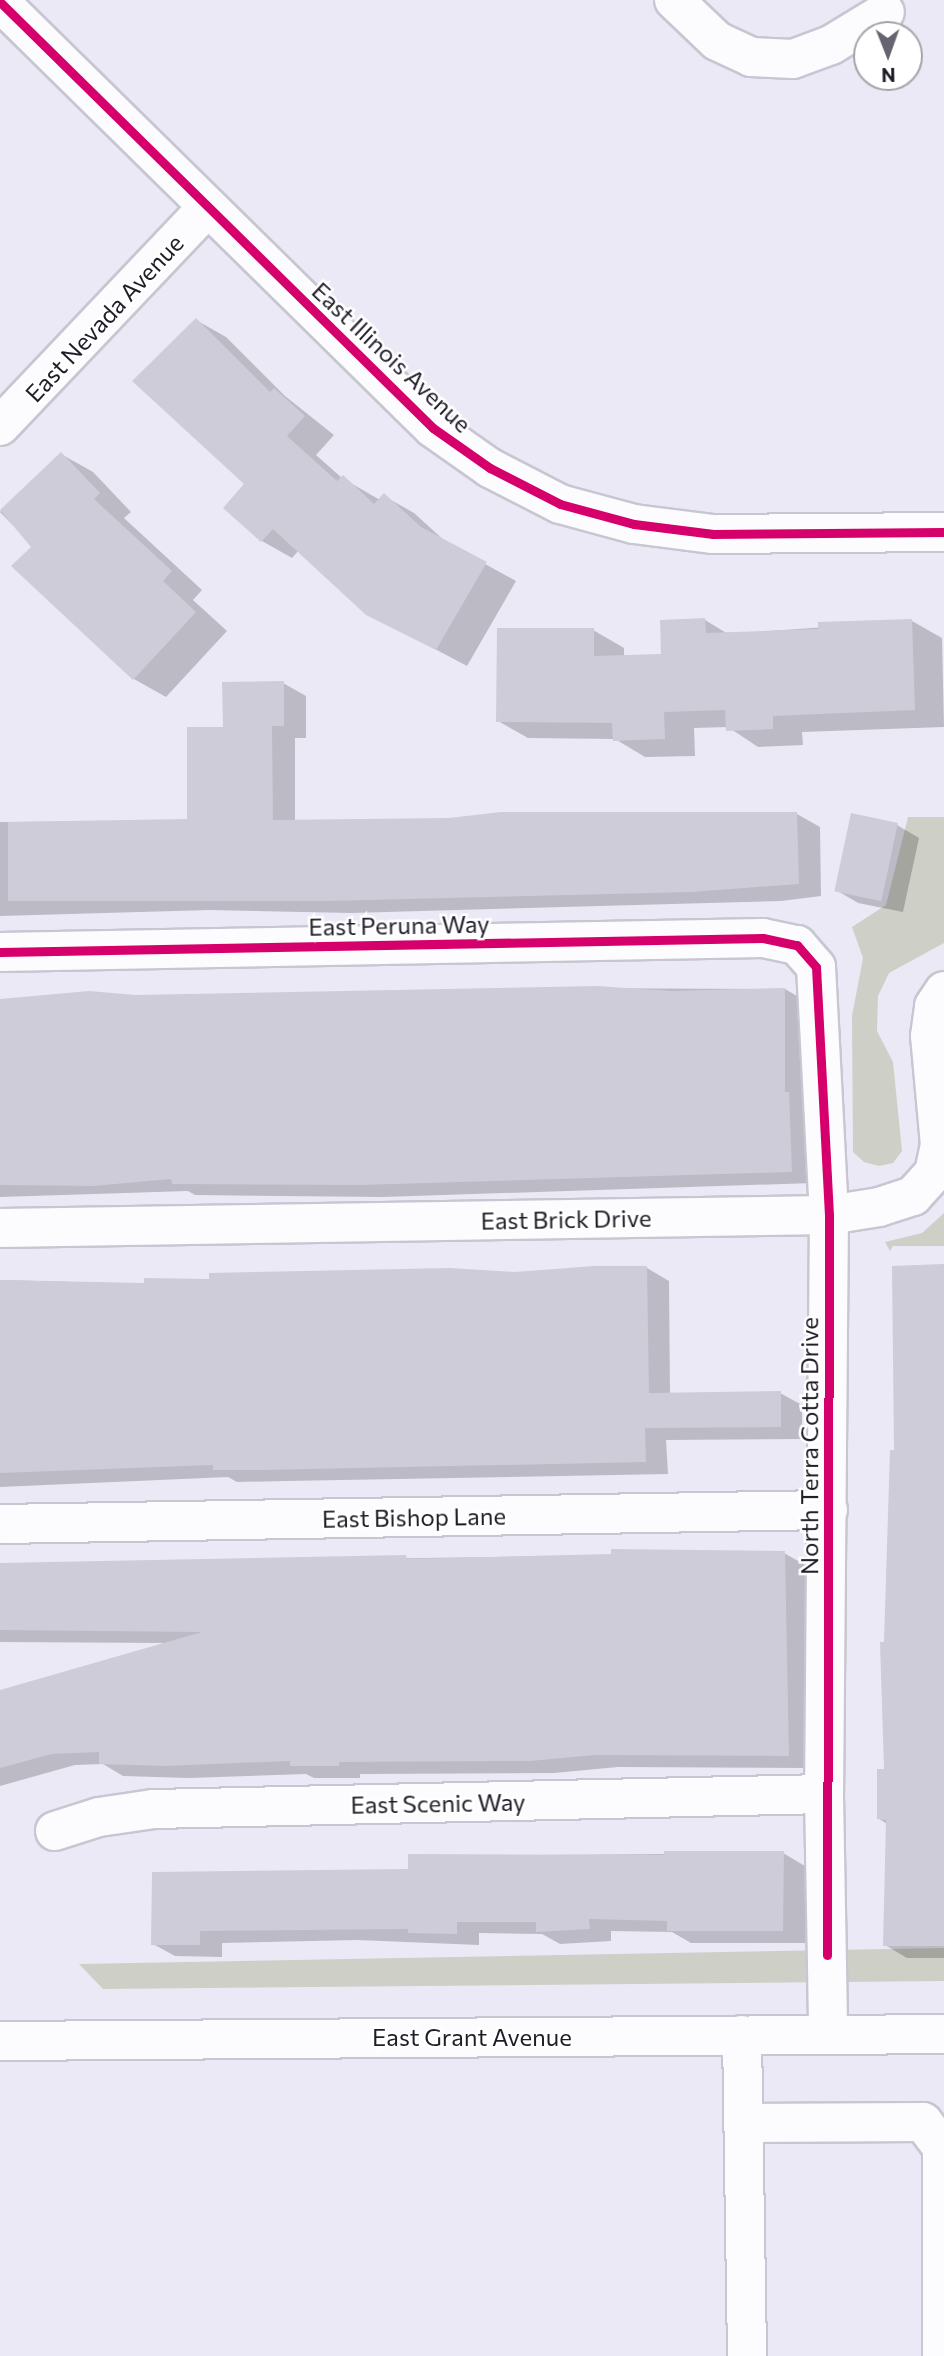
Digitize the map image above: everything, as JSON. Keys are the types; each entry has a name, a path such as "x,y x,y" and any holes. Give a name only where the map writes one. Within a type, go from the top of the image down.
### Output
{"street":[{"path":"674,0 717,41 751,57 793,59 831,45 885,12"},
{"name":"East Illinois Avenue","path":"0,2 433,428 490,468 560,504 634,524 713,534 944,532"},
{"name":"East Nevada Avenue","path":"0,426 207,208"},
{"name":"East Peruna Way","path":"0,952 763,938 797,945"},
{"name":"North Terra Cotta Drive","path":"797,945 816,967 829,1215 824,1794 828,2035"},
{"name":"East Brick Drive","path":"0,1228 829,1215 912,1196 934,1173 940,1145 930,1036 934,1006 944,991"},
{"name":"East Bishop Lane","path":"0,1524 828,1510"},
{"name":"East Scenic Way","path":"55,1831 99,1817 154,1809 824,1794"},
{"name":"East Grant Avenue","path":"0,2041 944,2034"},
{"path":"743,2035 747,2356"},
{"path":"744,2123 923,2122 942,2147 942,2356"}],"shaded area":[{"path":"908,817 944,817 944,943 889,973 878,996 877,1031 893,1062 902,1151 893,1163 879,1166 864,1162 853,1152 852,1016 863,958 852,927 886,905"},
{"path":"944,1213 944,1246 893,1246 890,1251 885,1242 922,1233"},
{"path":"944,1948 944,1981 103,1989 79,1964"}],"building":[{"path":"196,318 270,392 274,388 305,416 287,436 337,481 343,475 374,504 384,493 421,527 487,562 436,650 366,615 273,529 261,542 223,508 244,484 132,381"},
{"path":"61,452 100,493 94,499 172,571 163,581 196,612 133,680 11,566 31,547 0,510"},
{"path":"705,618 706,633 818,629 818,622 912,619 915,710 773,716 773,729 726,731 725,710 664,712 665,739 613,741 612,723 496,722 497,628 594,628 594,656 661,654 660,620"},
{"path":"284,681 284,726 272,726 273,820 449,818 501,812 797,812 799,884 691,892 327,901 8,901 8,822 187,819 187,727 223,727 222,682"},
{"path":"851,813 898,823 881,901 834,891"},
{"path":"597,986 671,991 785,988 785,1092 789,1092 792,1172 360,1185 172,1184 171,1179 93,1186 0,1185 0,999 89,991 135,995"},
{"path":"944,1264 944,1946 883,1946 886,1820 877,1819 877,1769 884,1769 880,1642 884,1642 890,1450 894,1450 892,1266"},
{"path":"594,1266 647,1266 649,1393 781,1391 781,1427 645,1428 646,1462 263,1470 213,1470 213,1465 0,1473 0,1280 144,1283 144,1278 209,1279 209,1273 450,1268 515,1272"},
{"path":"611,1549 785,1551 789,1756 595,1755 530,1761 339,1762 339,1766 290,1766 290,1761 166,1766 99,1764 99,1752 52,1754 0,1768 0,1690 202,1632 0,1630 0,1563 406,1555 407,1559 611,1554"},
{"path":"664,1851 784,1851 783,1931 667,1931 667,1921 589,1919 590,1929 536,1932 536,1922 457,1922 457,1934 408,1933 408,1929 200,1931 200,1945 151,1945 152,1872 408,1869 408,1854 664,1855"}],"cycle path":[{"path":"0,2 433,428 490,468 560,504 634,524 713,534 944,532"},
{"path":"0,952 763,938 797,945 816,967 829,1215 827,1955"}]}
